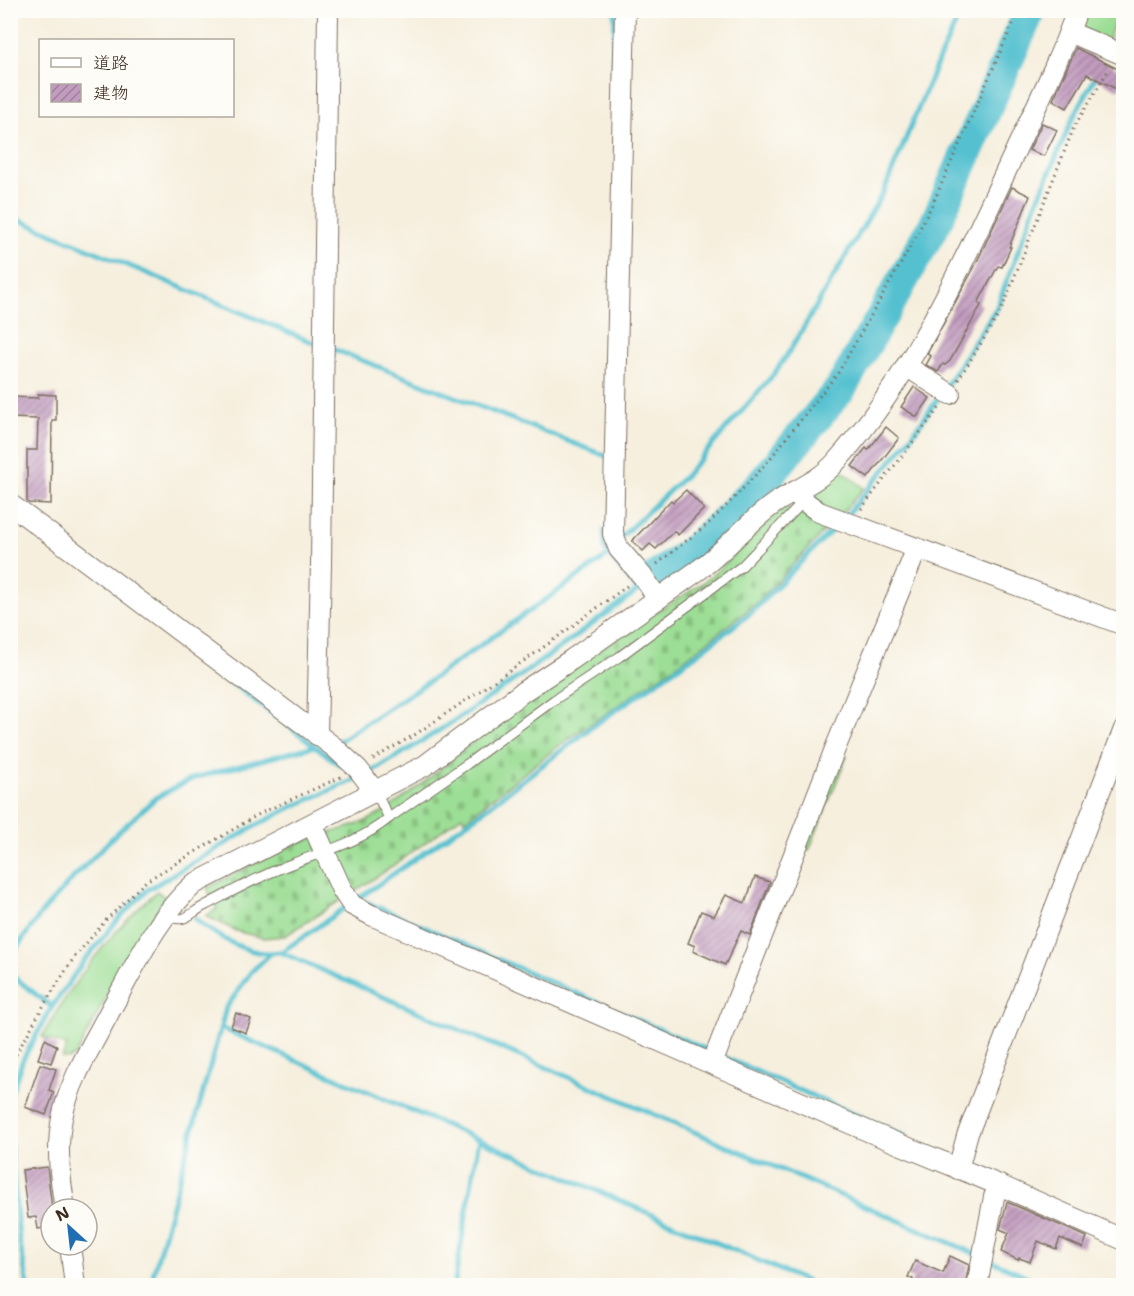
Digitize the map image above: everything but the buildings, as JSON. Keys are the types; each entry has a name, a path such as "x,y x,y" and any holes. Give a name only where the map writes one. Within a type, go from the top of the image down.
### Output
{"street":[{"path":"317,735 328,10"},
{"path":"625,10 613,521 616,542 644,585"},
{"path":"64,1197 58,1150 63,1114 69,1093 86,1056 146,946 166,914 181,896 194,884 312,824 365,778 424,766 524,691 572,660 644,585 720,554 756,519 798,497 834,465 866,426 936,317 1070,32 1077,10"},
{"path":"1070,32 1114,55"},
{"path":"906,366 945,391"},
{"path":"798,497 819,512 915,553 1124,625"},
{"path":"10,504 317,735 365,778"},
{"path":"714,1058 835,749 915,553"},
{"path":"960,1162 967,1136 1124,729"},
{"path":"312,824 349,901 370,915 960,1162 999,1185 1124,1240"},
{"path":"977,1286 994,1197 999,1185"},
{"path":"71,1257 75,1286"}],"lane":[{"path":"166,914 175,920 183,920 197,909 271,872 361,838 554,700 620,657 742,566 798,497"},
{"path":"365,778 389,818"}],"path":[{"path":"365,778 376,758 416,734 581,621 644,585 765,465 838,373 907,255 1019,10"},
{"path":"844,522 918,437 945,391 1001,311 1074,127 1114,55"},
{"path":"10,1065 48,999"},
{"path":"10,1227 18,1286"}],"green space":[{"path":"1087,11 1119,11 1107,42 1085,31 1082,27"},
{"path":"840,469 864,488 841,514 820,507 814,497"},
{"path":"786,506 796,513 805,508 831,524 756,604 681,662 560,745 465,820 462,816 383,873 285,936 263,938 236,931 206,916 217,909 207,888 301,842 350,827 378,815 514,710 637,624 706,580"},
{"path":"836,752 847,756 809,850 800,846"},
{"path":"157,891 165,897 127,958 76,1055 69,1059 62,1058 67,1046 42,1037 66,996 93,959 123,924"}],"waterway":[{"path":"613,93 615,10"},
{"path":"619,539 686,475 774,374 791,349 884,191 938,61 962,10"},
{"path":"653,579 696,548 730,516 764,481 841,388 936,222 1030,10"},
{"path":"1112,44 1124,18"},
{"path":"946,386 997,307 1036,204 1071,122 1097,74"},
{"path":"10,216 319,345"},
{"path":"328,347 606,456"},
{"path":"846,516 908,441 941,394"},
{"path":"195,919 225,939 248,950 271,953 283,951 475,817 596,724 693,657 752,612 839,523"},
{"path":"604,531 605,550 638,591"},
{"path":"339,741 431,680 609,555"},
{"path":"367,774 474,708 645,585"},
{"path":"162,630 339,764"},
{"path":"1118,726 1124,711"},
{"path":"10,957 40,915 73,878 117,833 157,797 194,778 315,746"},
{"path":"10,1096 23,1059 52,1007 84,961 120,917 147,890 255,826 294,806 359,778"},
{"path":"366,902 712,1052"},
{"path":"280,952 978,1255"},
{"path":"150,1286 226,1008 251,972 270,954"},
{"path":"10,974 52,1007"},
{"path":"221,1028 817,1286"},
{"path":"721,1056 905,1136"},
{"path":"454,1286 479,1139"},
{"path":"10,1140 19,1239 28,1286"},
{"path":"987,1259 1049,1286"}]}
